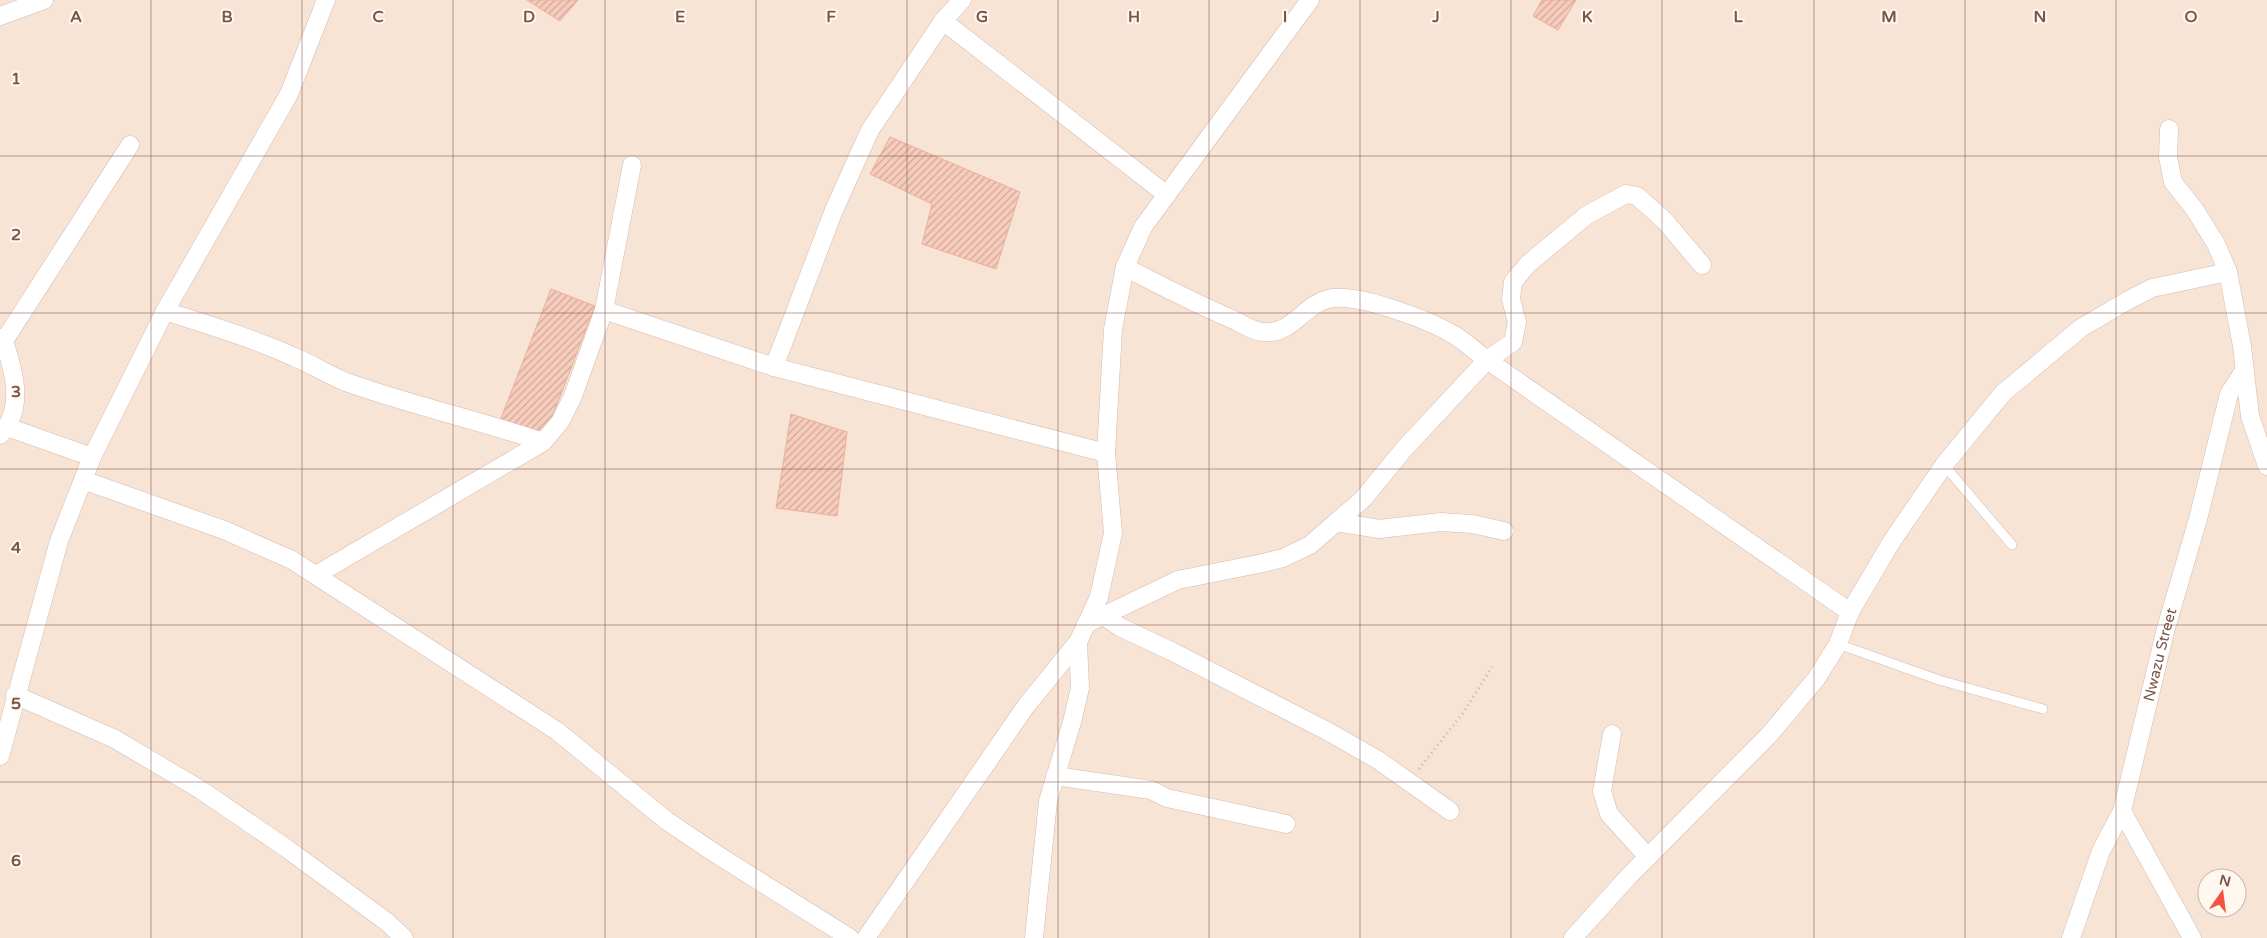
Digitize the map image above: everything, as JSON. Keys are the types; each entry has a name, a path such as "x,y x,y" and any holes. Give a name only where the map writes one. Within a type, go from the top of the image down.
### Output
{"street":[{"path":"0,16 44,0"},
{"path":"0,756 60,542 92,457 165,311 289,94 326,0"},
{"path":"774,367 834,210 870,130 943,21 962,0"},
{"path":"866,938 1026,706 1078,642 1099,597 1113,534 1106,453 1113,330 1125,268 1143,227 1310,0"},
{"path":"943,21 1167,195"},
{"path":"2169,129 2168,156 2173,182 2216,244 2228,272 2242,346 2250,416 2267,466"},
{"path":"92,457 4,431 15,403 15,372 2,340 130,145"},
{"path":"316,575 543,442 560,422 573,396 604,310 632,165"},
{"path":"1086,624 1105,617 1178,580 1283,558 1310,545 1363,499 1404,449 1487,360 1513,342 1516,322 1511,298 1514,282 1528,264 1587,215 1626,194 1637,196 1658,215 1702,265"},
{"path":"1125,268 1203,307 1261,332 1275,331 1290,326 1306,312 1327,299 1350,299 1375,303 1454,335 1487,360 1850,612"},
{"path":"1573,938 1648,857 1769,736 1816,679 1838,644 1850,612 1892,541 1944,465 2003,393 2081,328 2152,288 2228,272"},
{"path":"604,310 774,367 1106,453"},
{"path":"165,311 244,336 294,357 342,381 543,442"},
{"name":"Nwazu Street","path":"2071,938 2101,850 2122,811 2166,628 2198,519 2229,394 2244,371"},
{"path":"83,480 165,508 258,544 316,575 557,731 668,821 713,852 850,938"},
{"path":"1336,522 1379,529 1441,522 1472,524 1504,530"},
{"path":"1105,617 1120,627 1174,652 1329,732 1409,781 1450,811"},
{"path":"1034,938 1048,801 1072,722 1080,688 1078,642"},
{"path":"16,695 115,739 200,790 286,848 387,922 404,938"},
{"path":"1612,734 1602,791 1609,814 1648,857"},
{"path":"1055,776 1151,790 1167,798 1286,824"},
{"path":"2122,811 2192,938"}],"lane":[{"path":"1944,465 2012,545"},
{"path":"1838,644 1939,680 2043,709"}],"path":[{"path":"1409,781 1463,713 1492,667"}],"shaded area":[{"path":"0,0 2267,0 2267,938 0,938"}],"building":[{"path":"527,0 578,0 560,21"},
{"path":"1542,0 1576,0 1558,30 1533,16"},
{"path":"890,137 1020,192 996,269 922,244 932,204 870,174"},
{"path":"551,289 595,306 544,438 500,421"},
{"path":"791,414 847,432 837,516 776,508"}]}
